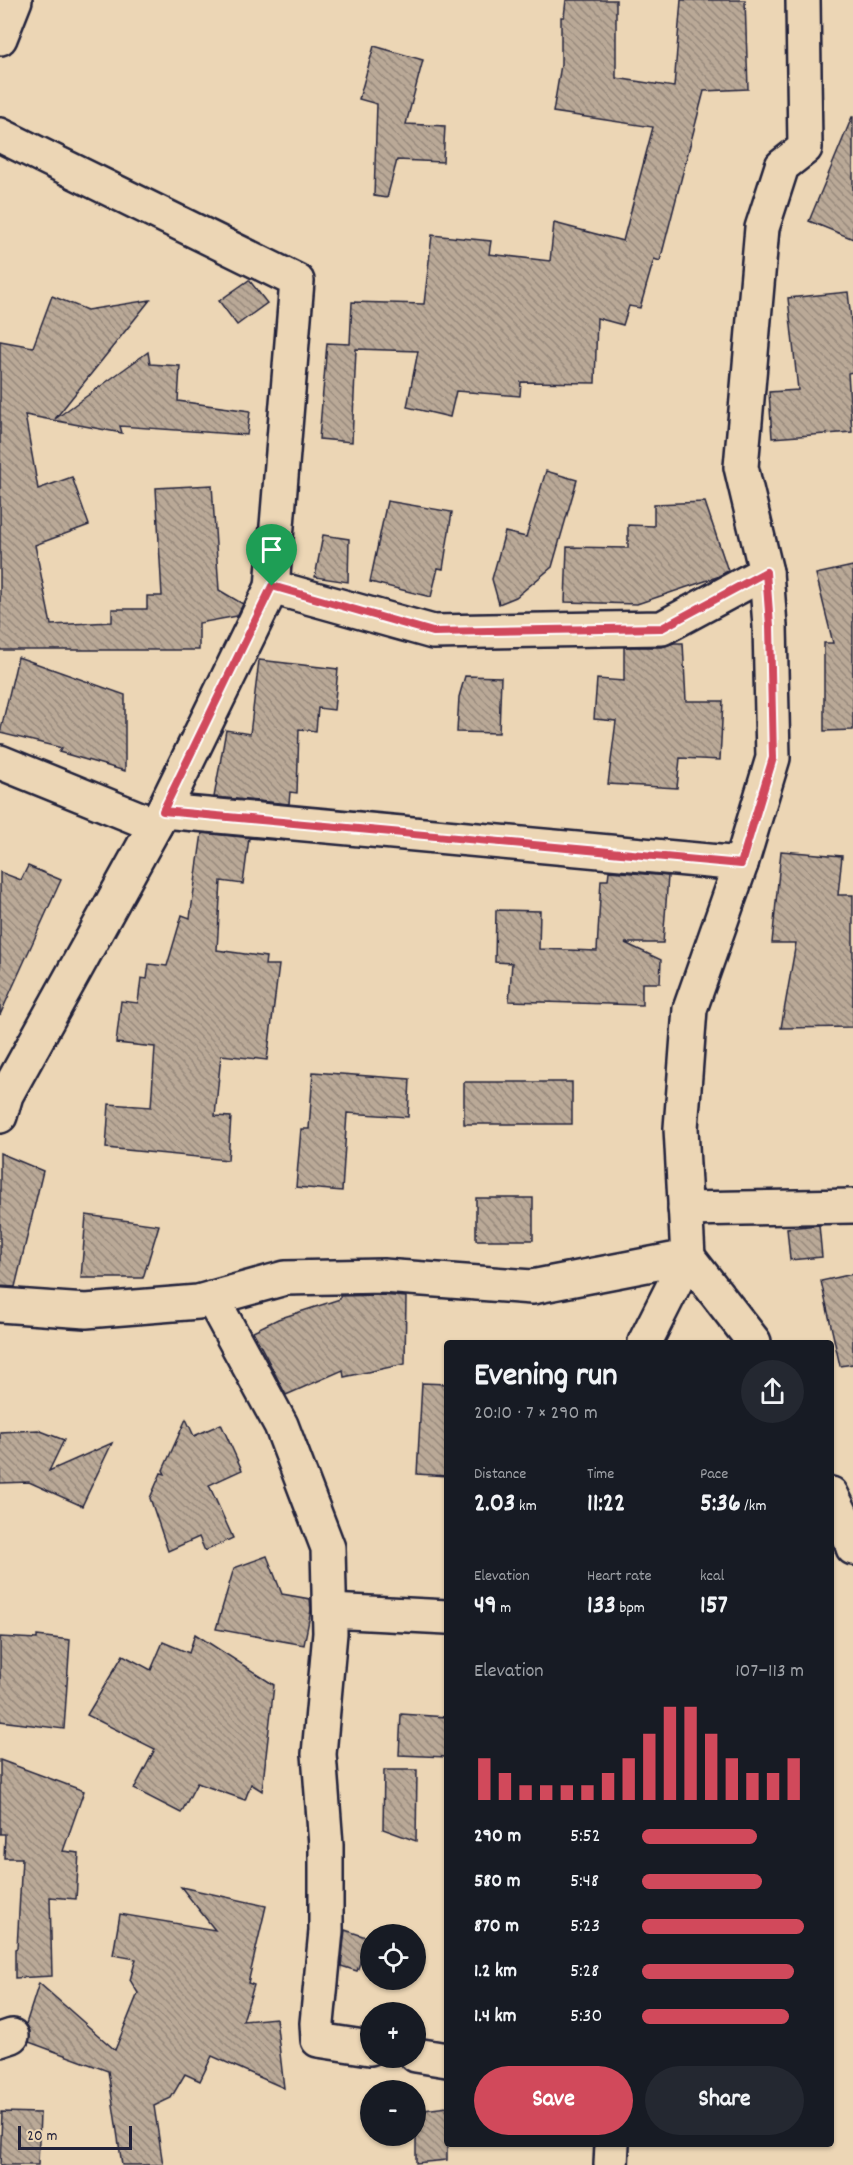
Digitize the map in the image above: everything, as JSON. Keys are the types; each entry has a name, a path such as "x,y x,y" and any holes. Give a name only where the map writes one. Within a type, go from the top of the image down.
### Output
{"street":[{"path":"0,38 15,0"},
{"path":"646,1340 688,1257 681,1128 690,1009 741,864 773,758 770,626 766,572 741,467 762,228 782,166 805,148 803,0"},
{"path":"0,135 297,281 272,586 159,818 2,1101"},
{"path":"272,586 433,632 662,628 766,572"},
{"path":"0,762 159,818 741,864"},
{"path":"685,1209 853,1206"},
{"path":"0,1305 86,1311 198,1302 285,1278 383,1276 532,1287 688,1257"},
{"path":"688,1257 752,1340"},
{"path":"212,1298 282,1425 328,1548 330,1633 319,1754 326,1845 326,1931 317,2023 318,2040 360,2046"},
{"path":"834,1500 845,1521 853,1548"},
{"path":"330,1611 444,1617"},
{"path":"426,2057 444,2060"},
{"path":"611,2165 612,2147"}],"building":[{"path":"566,0 616,0 616,78 674,87 681,0 745,0 748,89 704,91 660,261 654,259 640,308 629,306 623,325 597,318 595,383 521,382 520,396 456,391 450,417 407,407 418,351 356,349 352,442 319,439 327,343 350,344 352,302 424,304 432,235 491,241 489,254 550,261 554,223 623,241 653,127 553,112 561,65 561,17 564,17"},
{"path":"374,46 423,60 406,124 445,126 443,162 397,160 387,198 374,196 377,104 359,99"},
{"path":"853,117 853,239 809,221"},
{"path":"249,280 267,303 237,325 219,301"},
{"path":"848,292 853,338 853,372 848,373 852,432 772,438 769,392 798,390 788,298"},
{"path":"52,296 87,310 150,300 55,419 148,352 150,364 180,366 178,401 250,411 247,435 120,426 122,433 25,415 38,489 72,477 89,525 35,545 51,625 112,622 112,609 147,609 147,596 162,596 156,488 212,485 219,590 243,604 237,616 199,623 199,650 0,650 0,341 33,347"},
{"path":"546,471 577,480 552,567 516,597 499,604 492,579 505,532 526,537"},
{"path":"387,501 452,512 443,569 438,568 431,597 370,582"},
{"path":"705,502 728,571 717,577 637,604 565,602 567,547 628,548 628,525 654,526 654,504"},
{"path":"323,535 349,539 348,582 315,577"},
{"path":"853,566 853,730 824,731 824,643 833,643 816,574"},
{"path":"683,643 686,701 723,701 720,760 680,758 677,788 608,784 616,721 594,719 597,679 624,681 624,647 662,647"},
{"path":"18,657 125,695 125,771 59,752 62,748 0,733"},
{"path":"259,660 338,669 334,710 318,708 316,731 299,729 297,793 290,792 289,804 214,797 226,730 250,734"},
{"path":"465,676 501,677 499,733 457,732 459,697"},
{"path":"202,833 285,841 249,838 243,884 221,881 217,950 266,957 265,965 279,965 267,1060 221,1055 215,1116 231,1117 228,1160 106,1148 109,1104 151,1107 155,1047 116,1043 121,1001 138,1003 141,978 147,979 149,964 167,966 182,915 190,918"},
{"path":"781,851 842,856 838,895 853,895 853,1027 781,1028 796,943 772,943"},
{"path":"28,866 61,880 0,1015 0,872 21,880"},
{"path":"609,871 668,876 663,943 625,943 661,960 660,983 642,983 642,1005 509,1001 512,963 495,962 496,910 540,911 539,949 597,951 601,880 608,880"},
{"path":"313,1072 410,1079 408,1117 347,1113 342,1191 296,1187 301,1129 309,1129"},
{"path":"464,1082 572,1082 572,1124 464,1124"},
{"path":"0,1153 43,1171 15,1287 0,1286"},
{"path":"476,1198 533,1198 533,1240 476,1240"},
{"path":"86,1215 159,1225 143,1278 81,1278"},
{"path":"819,1225 822,1257 790,1260 787,1228"},
{"path":"853,1274 853,1364 840,1366 821,1281"},
{"path":"340,1296 406,1297 405,1364 344,1377 343,1370 286,1395 253,1331 278,1319 340,1299"},
{"path":"422,1383 444,1384 444,1476 417,1474"},
{"path":"186,1419 194,1436 221,1424 242,1470 209,1485 233,1538 205,1551 199,1537 168,1551 150,1498 161,1473 165,1474 163,1470"},
{"path":"38,1430 64,1440 49,1471 112,1443 82,1506 29,1482 0,1483 0,1432"},
{"path":"267,1556 282,1594 310,1599 311,1610 304,1645 216,1629 234,1568"},
{"path":"195,1634 274,1685 262,1791 251,1784 245,1800 197,1783 181,1813 134,1789 155,1749 87,1715 123,1655 151,1670 163,1642 189,1653"},
{"path":"37,1636 70,1640 64,1729 0,1721 0,1637 37,1639"},
{"path":"401,1714 444,1717 444,1757 399,1755"},
{"path":"0,1760 84,1791 63,1851 79,1853 76,1899 50,1897 52,1976 15,1978 22,1858 4,1858 5,1834 0,1834"},
{"path":"384,1770 417,1770 416,1841 383,1829"},
{"path":"181,1887 266,1906 248,1983 254,1985 243,2021 276,2018 284,2088 212,2056 200,2081 185,2074 171,2098 154,2106 163,2165 122,2165 108,2071 29,2042 30,2031 26,2024 39,1983 115,2050 138,1993 130,1980 136,1959 113,1955 120,1914 215,1930"},
{"path":"345,1930 360,1935 360,1963 357,1971 341,1966"},
{"path":"444,2107 444,2147 447,2147 447,2160 416,2163 416,2146 426,2146 426,2110"},
{"path":"2,2112 40,2113 38,2165 0,2165"}],"route":[{"path":"766,572 770,626 773,758 741,864 163,811 272,586 433,632 662,628 766,572"}]}
